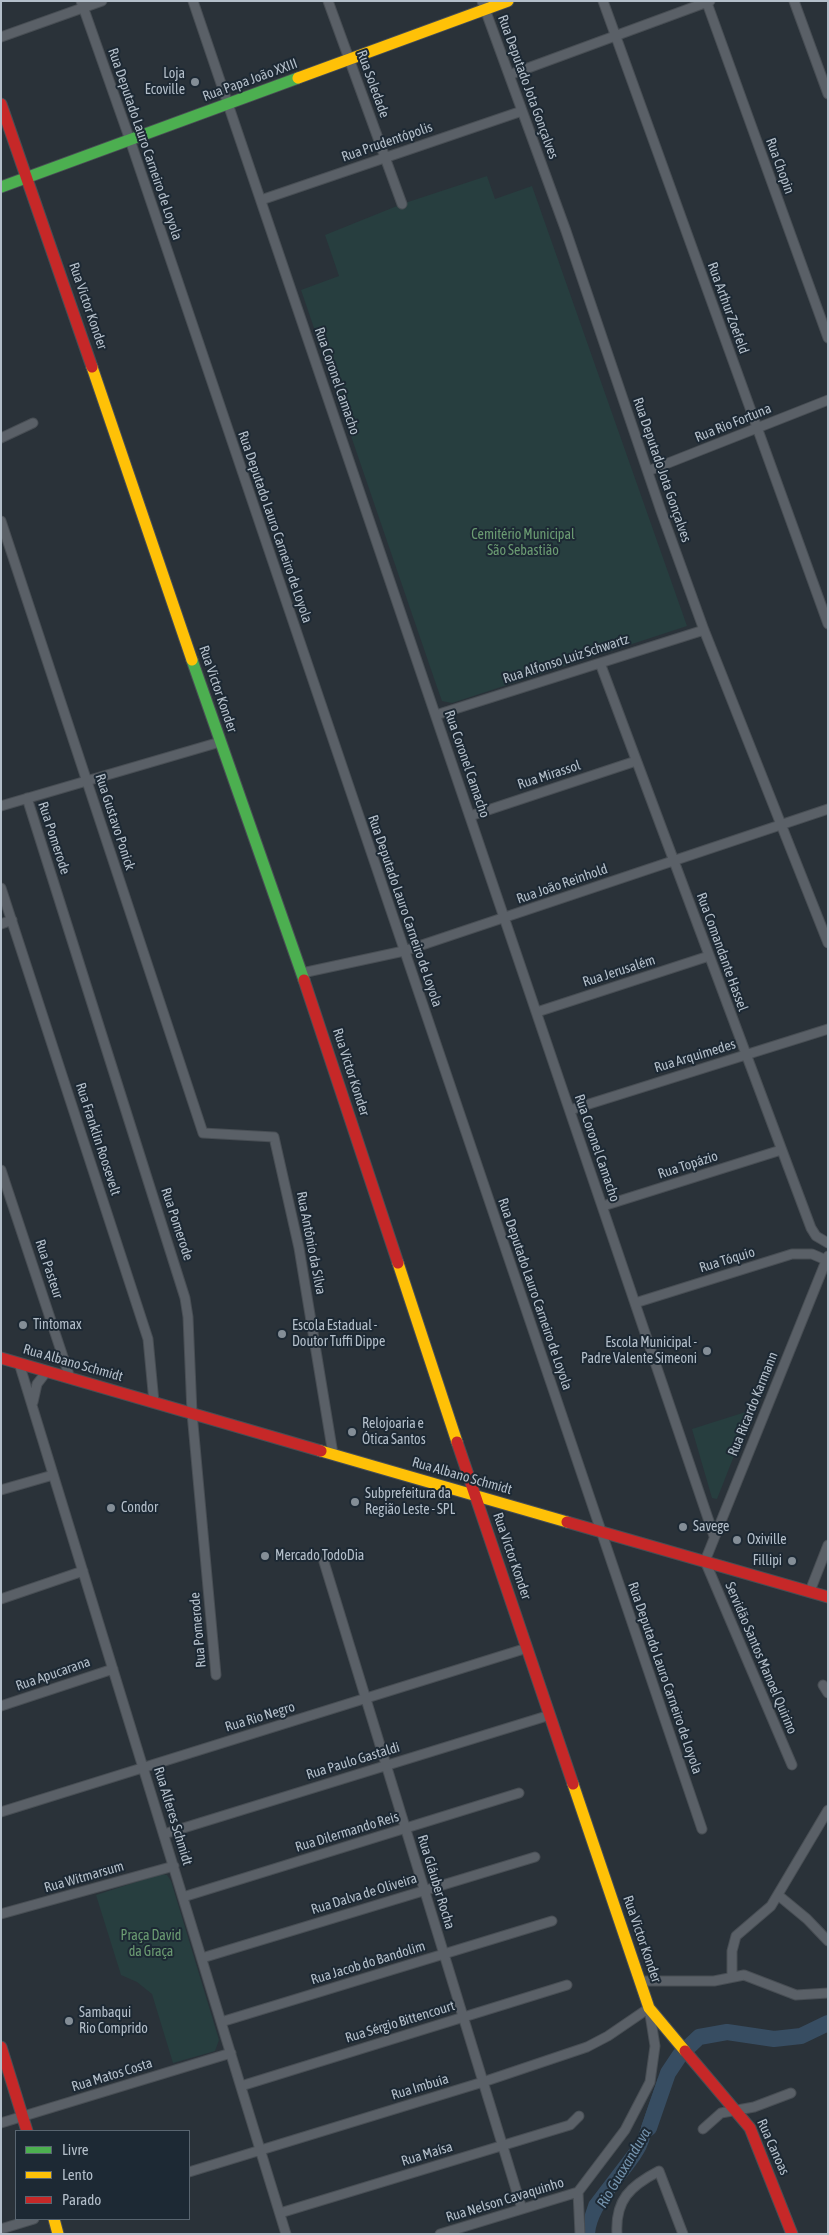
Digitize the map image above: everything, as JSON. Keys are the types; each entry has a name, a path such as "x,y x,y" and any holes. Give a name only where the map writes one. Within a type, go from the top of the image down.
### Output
{"street":[{"path":"1,37 82,5 102,1"},
{"name":"Rua Coronel Camacho","path":"194,1 714,1536"},
{"name":"Rua Soledade","path":"328,1 402,204"},
{"name":"Rua Papa João XXIII","path":"1,187 349,60 484,5 508,1"},
{"name":"Rua Arthur Zoefeld","path":"603,1 828,624"},
{"path":"794,1 828,94"},
{"path":"509,75 709,2"},
{"name":"Rua Chopin","path":"709,2 828,338"},
{"name":"Rua Deputado Lauro Carneiro de Loyola","path":"82,5 130,140 702,1829"},
{"name":"Rua Deputado Jota Gonçalves","path":"484,5 569,240 704,630 828,942"},
{"name":"Rua Victor Konder","path":"1,104 28,178 220,742 302,973 649,2008 692,2059"},
{"name":"Rua Prudentópolis","path":"261,200 522,111"},
{"name":"Rua Rio Fortuna","path":"648,471 828,400"},
{"path":"1,438 33,423"},
{"name":"Rua Gustavo Ponick","path":"1,521 203,1133"},
{"name":"Rua Alfonso Luiz Schwartz","path":"436,715 704,630"},
{"name":"Rua Comandante Hassel","path":"600,663 811,1228 816,1236 828,1243"},
{"path":"1,806 220,742"},
{"name":"Rua Mirassol","path":"470,816 636,761"},
{"name":"Rua Pomerode","path":"27,798 183,1287 188,1317 192,1413 216,1676"},
{"name":"Rua João Reinhold","path":"302,973 404,951 828,809"},
{"name":"Rua Franklin Roosevelt","path":"1,888 148,1339 154,1402"},
{"path":"1,924 12,920"},
{"name":"Rua Jerusalém","path":"537,1012 709,956"},
{"name":"Rua Arquimedes","path":"570,1110 828,1029"},
{"name":"Rua Antônio da Silva","path":"203,1133 274,1136 300,1257 333,1454"},
{"name":"Rua Topázio","path":"602,1206 782,1150"},
{"name":"Rua Pasteur","path":"1,1170 70,1378"},
{"name":"Rua Tóquio","path":"635,1303 792,1254 812,1254 827,1258"},
{"name":"Rua Ricardo Karmann","path":"705,1561 827,1258"},
{"name":"Rua Albano Schmidt","path":"1,1358 828,1597"},
{"name":"Rua Alferes Schmidt","path":"19,1363 286,2234"},
{"path":"32,1407 37,1384 47,1371"},
{"path":"1,1490 53,1475"},
{"path":"810,1591 828,1545"},
{"name":"Servidão Santos Manoel Quirino","path":"705,1561 792,1765"},
{"name":"Rua Gláuber Rocha","path":"324,1562 522,2209"},
{"path":"1,1599 83,1571"},
{"name":"Rua Rio Negro","path":"1,1812 527,1648"},
{"name":"Rua Apucarana","path":"1,1706 113,1669"},
{"name":"Rua Paulo Gastaldi","path":"164,1834 550,1716"},
{"name":"Rua Dilermando Reis","path":"183,1896 519,1793"},
{"path":"732,1976 732,1951 736,1936 764,1913 778,1895 828,1810"},
{"name":"Rua Dalva de Oliveira","path":"202,1958 535,1857"},
{"name":"Rua Witmarsum","path":"1,1914 174,1866"},
{"path":"778,1895 807,1919 828,1941"},
{"name":"Rua Jacob do Bandolim","path":"221,2022 552,1921"},
{"path":"640,1981 714,1981 732,1976 751,1977 796,1995 828,1994"},
{"name":"Rua Sérgio Bittencourt","path":"241,2086 567,1985"},
{"path":"580,2234 578,2192 622,2135 646,2091 654,2061 655,2046 649,2008"},
{"name":"Rua Imbuia","path":"190,2172 483,2082 587,2047 608,2036 649,2008"},
{"path":"1,2047 27,2130"},
{"name":"Rua Matos Costa","path":"1,2123 231,2053"},
{"name":"Rua Canoas","path":"692,2059 735,2109 754,2135 792,2234"},
{"path":"703,2129 721,2113 763,2104 792,2092"},
{"name":"Rua Maísa","path":"280,2212 570,2125 579,2116"},
{"path":"617,2234 618,2211 625,2196 641,2181 659,2171 683,2234"},
{"name":"Rua Nelson Cavaquinho","path":"440,2234 578,2192"},
{"path":"1,2229 31,2220"},
{"path":"54,2220 58,2234"}],"green space":[{"name":"Cemitério Municipal São Sebastião","path":"487,176 495,199 532,186 687,626 452,703 442,701 301,290 339,276 325,235 402,204"},
{"path":"752,1410 717,1499 712,1498 692,1429"},
{"name":"Praça David da Graça","path":"161,1874 167,1875 171,1881 219,2040 215,2051 173,2063 152,1994 137,1982 121,1975 96,1895"}],"water":[{"path":"674,2052 680,2055 661,2087 651,2135 646,2149 602,2212 595,2234 584,2234 585,2214 589,2202 637,2139 658,2078"}],"waterway":[{"name":"Rio Guaxanduva","path":"649,2128 668,2073 680,2055 699,2037 727,2032 774,2039 801,2036 828,2023"}],"traffic: fast":[{"path":"1,187 298,78"},
{"path":"192,660 304,980"}],"traffic: slow":[{"path":"298,78 508,1"},
{"path":"92,367 192,660"},
{"path":"398,1263 457,1442"},
{"path":"321,1451 567,1522"},
{"path":"573,1784 649,2008 685,2051"},
{"path":"54,2220 58,2234"}],"traffic: jam":[{"path":"1,104 92,367"},
{"path":"304,980 398,1263"},
{"path":"1,1358 321,1451"},
{"path":"457,1442 573,1784"},
{"path":"567,1522 828,1597"},
{"path":"1,2047 27,2130"},
{"path":"685,2051 750,2128 792,2234"}],"place":[{"name":"Loja Ecoville","path":"195,82"},
{"name":"Tintomax","path":"23,1325"},
{"name":"Escola Estadual - Doutor Tuffi Dippe","path":"282,1334"},
{"name":"Escola Municipal - Padre Valente Simeoni","path":"707,1351"},
{"name":"Relojoaria e Ótica Santos","path":"352,1432"},
{"name":"Subprefeitura da Região Leste - SPL","path":"355,1502"},
{"name":"Condor","path":"111,1508"},
{"name":"Savege","path":"683,1527"},
{"name":"Oxiville","path":"737,1540"},
{"name":"Mercado TodoDia","path":"265,1556"},
{"name":"Fillipi","path":"792,1561"},
{"name":"Sambaqui Rio Comprido","path":"69,2021"}]}
